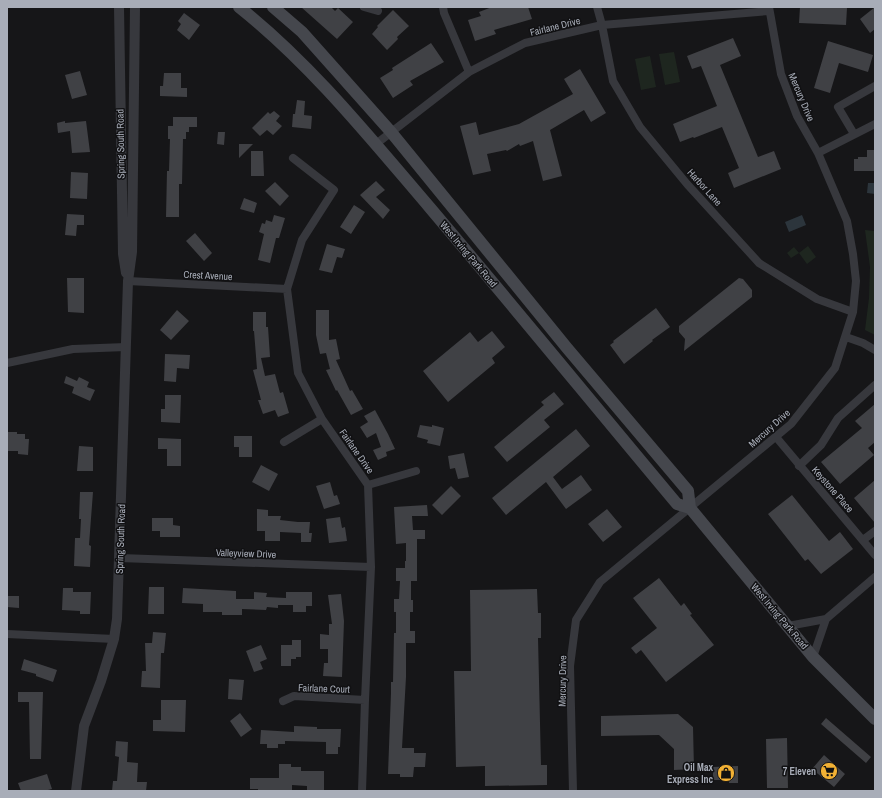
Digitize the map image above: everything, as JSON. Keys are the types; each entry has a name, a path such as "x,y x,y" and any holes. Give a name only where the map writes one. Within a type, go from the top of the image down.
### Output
{"main road":[{"name":"West Irving Park Road","path":"239,7 286,48 376,144 677,504 690,508"},
{"name":"West Irving Park Road","path":"273,7 302,32 391,132 567,348 688,491 690,508 813,657 875,719"}],"street":[{"name":"Spring South Road","path":"119,7 123,254 128,281"},
{"name":"Spring South Road","path":"76,791 84,726 101,681 114,639 117,619 128,281 132,252 135,7"},
{"path":"364,7 378,11"},
{"path":"443,7 444,13 469,72"},
{"name":"Harbor Lane","path":"597,7 613,81 640,127 687,184 759,263 817,299 853,312"},
{"name":"Fairlane Drive","path":"376,144 469,72 526,43 602,25 769,9"},
{"name":"Mercury Drive","path":"573,791 570,666 576,620 600,582 791,424 835,368 853,312 856,281 847,221 818,153 797,116 781,74 769,9"},
{"path":"854,134 838,107 875,86"},
{"path":"818,153 875,124"},
{"name":"Fairlane Drive","path":"293,158 334,190 302,240 287,289 298,373 322,419 368,485 371,567 362,791"},
{"name":"Crest Avenue","path":"128,281 287,289"},
{"path":"846,337 863,343 875,350"},
{"path":"7,363 73,349 126,348"},
{"path":"800,466 821,445 838,418 875,385"},
{"path":"284,442 322,419"},
{"name":"Keystone Place","path":"776,437 875,555"},
{"path":"368,485 416,471"},
{"path":"863,540 875,531"},
{"name":"Valleyview Drive","path":"120,558 371,567"},
{"path":"788,626 826,619 875,577"},
{"path":"813,657 826,619"},
{"path":"7,634 114,639"},
{"name":"Fairlane Court","path":"283,701 294,696 365,700"}],"shaded area":[{"path":"674,52 680,82 665,85 659,54"},
{"path":"650,56 656,87 641,90 635,59"},
{"path":"868,183 875,183 875,194 867,193"},
{"path":"802,215 806,225 789,232 785,222"},
{"path":"865,230 875,231 875,335 865,330 869,298 870,267"},
{"path":"808,246 816,257 807,264 799,253"},
{"path":"794,247 799,253 791,258 787,253"}],"building":[{"path":"301,7 331,7 335,11 338,8 353,22 337,39"},
{"path":"492,7 528,7 532,19 494,30 496,34 475,41 468,20 481,16 479,12"},
{"path":"800,7 847,8 846,25 799,23"},
{"path":"875,7 875,29 870,33 860,19"},
{"path":"393,10 409,26 397,37 398,39 387,50 372,34 378,27 377,26"},
{"path":"184,13 200,25 189,40 177,30 181,24 178,21"},
{"path":"733,38 741,56 720,65 758,157 774,151 781,169 734,188 728,173 739,168 722,127 680,142 673,124 717,106 701,66 692,69 687,56"},
{"path":"828,41 873,55 868,72 839,63 830,93 814,88"},
{"path":"431,43 444,62 410,81 413,85 393,98 380,78 393,70 392,68"},
{"path":"580,69 606,113 591,122 584,110 550,130 562,176 543,181 533,141 520,146 519,144 507,151 487,154 491,171 473,175 460,126 476,122 479,135 519,124 573,94 564,79"},
{"path":"80,71 87,95 72,99 65,75"},
{"path":"164,73 181,73 181,88 187,88 187,97 160,96 160,86 163,86"},
{"path":"297,100 305,101 304,115 312,116 311,129 292,127 293,114 295,114"},
{"path":"274,111 280,116 276,121 282,126 273,135 267,130 260,136 252,128 268,112 270,114"},
{"path":"173,117 197,117 197,127 189,127 189,132 186,132 186,139 183,139 182,184 179,184 179,217 166,217 167,171 169,171 170,139 168,139 168,126 173,126"},
{"path":"65,121 65,123 86,121 90,152 72,153 70,131 58,133 57,123"},
{"path":"218,132 225,132 224,145 217,144"},
{"path":"239,144 253,144 239,158"},
{"path":"867,150 875,150 875,171 854,171 854,159 858,159 858,157 867,157"},
{"path":"251,151 263,151 264,176 251,176"},
{"path":"71,172 88,173 87,199 70,198"},
{"path":"376,181 385,190 376,197 390,210 383,219 360,195"},
{"path":"275,182 289,196 280,206 265,191"},
{"path":"244,198 257,203 254,213 240,209"},
{"path":"354,205 365,212 351,234 340,227"},
{"path":"67,214 84,215 84,225 77,225 76,236 65,235"},
{"path":"274,215 285,218 279,238 276,238 270,263 258,260 264,234 259,232 262,223 265,224 266,220 272,222"},
{"path":"195,233 212,253 204,261 186,241"},
{"path":"327,244 345,249 342,258 337,257 332,273 319,270"},
{"path":"67,278 84,278 84,313 68,312"},
{"path":"739,278 743,279 752,290 752,297 684,351 685,339 679,332 679,326"},
{"path":"656,308 670,327 624,364 610,345 614,342 613,341"},
{"path":"177,310 189,321 171,340 160,330"},
{"path":"316,310 329,310 329,340 336,339 340,359 336,360 350,391 352,390 363,409 351,415 337,390 336,391 326,370 330,369 326,353 320,354 316,335"},
{"path":"253,312 266,312 266,327 268,327 270,357 261,358 265,376 275,374 280,393 283,392 289,413 278,417 275,410 263,414 258,400 261,400 253,370 257,369 253,331"},
{"path":"492,331 505,347 492,358 495,363 448,402 423,371 470,332 478,342"},
{"path":"165,354 190,355 189,369 177,368 176,382 164,381"},
{"path":"66,376 77,381 79,377 89,382 87,387 95,390 90,401 72,393 74,387 64,383"},
{"path":"554,392 564,404 544,420 550,427 507,462 494,447 544,405 541,402"},
{"path":"165,395 181,395 180,423 161,422 161,409 165,409"},
{"path":"875,404 875,442 868,448 874,455 840,484 821,462 862,428 855,421"},
{"path":"375,410 395,449 386,452 387,456 378,460 373,450 381,447 376,433 367,438 360,427 368,422 364,416"},
{"path":"420,425 432,427 432,425 444,428 440,446 427,443 428,440 417,437"},
{"path":"576,429 590,446 553,477 562,489 581,475 592,490 566,509 546,482 506,515 492,498"},
{"path":"7,432 25,434 25,439 29,439 28,455 18,454 18,451 7,451"},
{"path":"234,436 252,436 252,457 239,457 239,447 234,447"},
{"path":"158,438 181,439 181,466 167,466 167,449 158,449"},
{"path":"79,446 93,447 93,471 77,471"},
{"path":"464,453 469,477 458,479 455,468 450,469 448,456"},
{"path":"261,465 278,474 269,491 252,482"},
{"path":"875,480 875,523 854,498"},
{"path":"330,482 334,496 337,495 340,504 324,509 316,486"},
{"path":"451,486 461,496 442,515 432,505"},
{"path":"80,492 93,492 89,545 91,546 90,567 74,566 75,538 80,538"},
{"path":"792,495 829,541 840,532 853,549 821,574 808,559 805,561 768,514"},
{"path":"427,505 428,516 412,516 413,530 425,530 425,539 417,539 417,581 411,581 411,600 413,600 413,612 410,612 410,631 415,631 415,643 406,643 406,677 402,748 414,748 414,753 426,753 425,767 414,767 413,777 400,777 400,774 388,774 391,682 393,682 394,633 396,633 396,612 394,612 394,599 399,599 400,581 396,581 396,568 405,568 406,561 406,543 396,544 394,507"},
{"path":"257,509 268,510 268,516 281,516 280,520 310,522 309,533 312,533 311,542 301,542 301,533 280,532 280,541 265,541 265,531 257,531"},
{"path":"607,509 622,527 603,542 588,524"},
{"path":"340,517 342,528 345,527 347,541 329,543 326,519"},
{"path":"152,518 173,518 173,525 180,526 180,537 160,537 160,531 152,531"},
{"path":"659,578 681,606 684,603 692,614 690,615 714,645 666,682 641,650 636,654 631,648 657,628 633,598"},
{"path":"149,587 164,587 164,614 148,614"},
{"path":"63,588 73,588 73,592 91,592 90,614 80,614 80,611 62,610"},
{"path":"183,588 236,591 236,599 254,599 254,592 267,593 266,597 286,598 286,592 312,592 312,606 306,606 306,612 293,612 293,605 278,605 278,608 267,607 266,610 242,609 242,615 222,615 222,612 203,612 203,604 182,603"},
{"path":"537,589 538,613 541,613 541,638 538,638 541,765 547,765 547,785 485,786 485,766 456,767 454,671 471,671 470,590"},
{"path":"341,594 344,621 342,677 323,676 324,663 328,663 328,649 320,649 320,634 329,635 329,624 332,624 328,595"},
{"path":"7,596 19,596 19,608 7,607"},
{"path":"153,632 166,633 164,653 161,653 160,688 141,687 142,671 146,671 145,643 152,643"},
{"path":"292,640 301,640 301,657 291,659 291,666 281,666 281,645 292,645"},
{"path":"261,645 267,659 260,662 263,669 254,672 246,651"},
{"path":"24,659 57,670 53,682 36,676 36,674 21,670"},
{"path":"229,679 244,680 242,700 228,699"},
{"path":"18,692 43,692 41,759 30,759 29,702 18,702"},
{"path":"161,700 186,700 185,732 153,731 153,720 161,720"},
{"path":"240,713 252,729 241,737 230,721"},
{"path":"678,714 693,727 694,769 674,770 674,749 659,735 601,736 601,716"},
{"path":"826,718 871,757 866,763 821,724"},
{"path":"294,726 317,727 317,729 341,729 338,754 326,754 326,742 285,741 285,744 278,744 278,748 267,748 267,744 260,744 261,730 294,732"},
{"path":"787,738 788,788 767,788 766,739"},
{"path":"116,741 128,742 127,762 138,763 137,782 147,782 146,791 112,791 113,781 117,781 119,757 115,756"},
{"name":"7 Eleven","path":"824,755 845,774 834,787 812,769"},
{"path":"279,764 291,764 291,767 301,767 301,771 324,771 324,790 307,790 307,786 292,785 292,791 258,791 258,789 250,789 250,778 279,778"},
{"name":"Oil Max Express Inc","path":"738,766 738,783 729,783 729,780 713,780 713,767"},
{"path":"47,774 52,789 44,791 21,791 18,783"}],"place":[{"name":"7 Eleven","path":"829,771"},
{"name":"Oil Max Express Inc","path":"726,773"}]}
